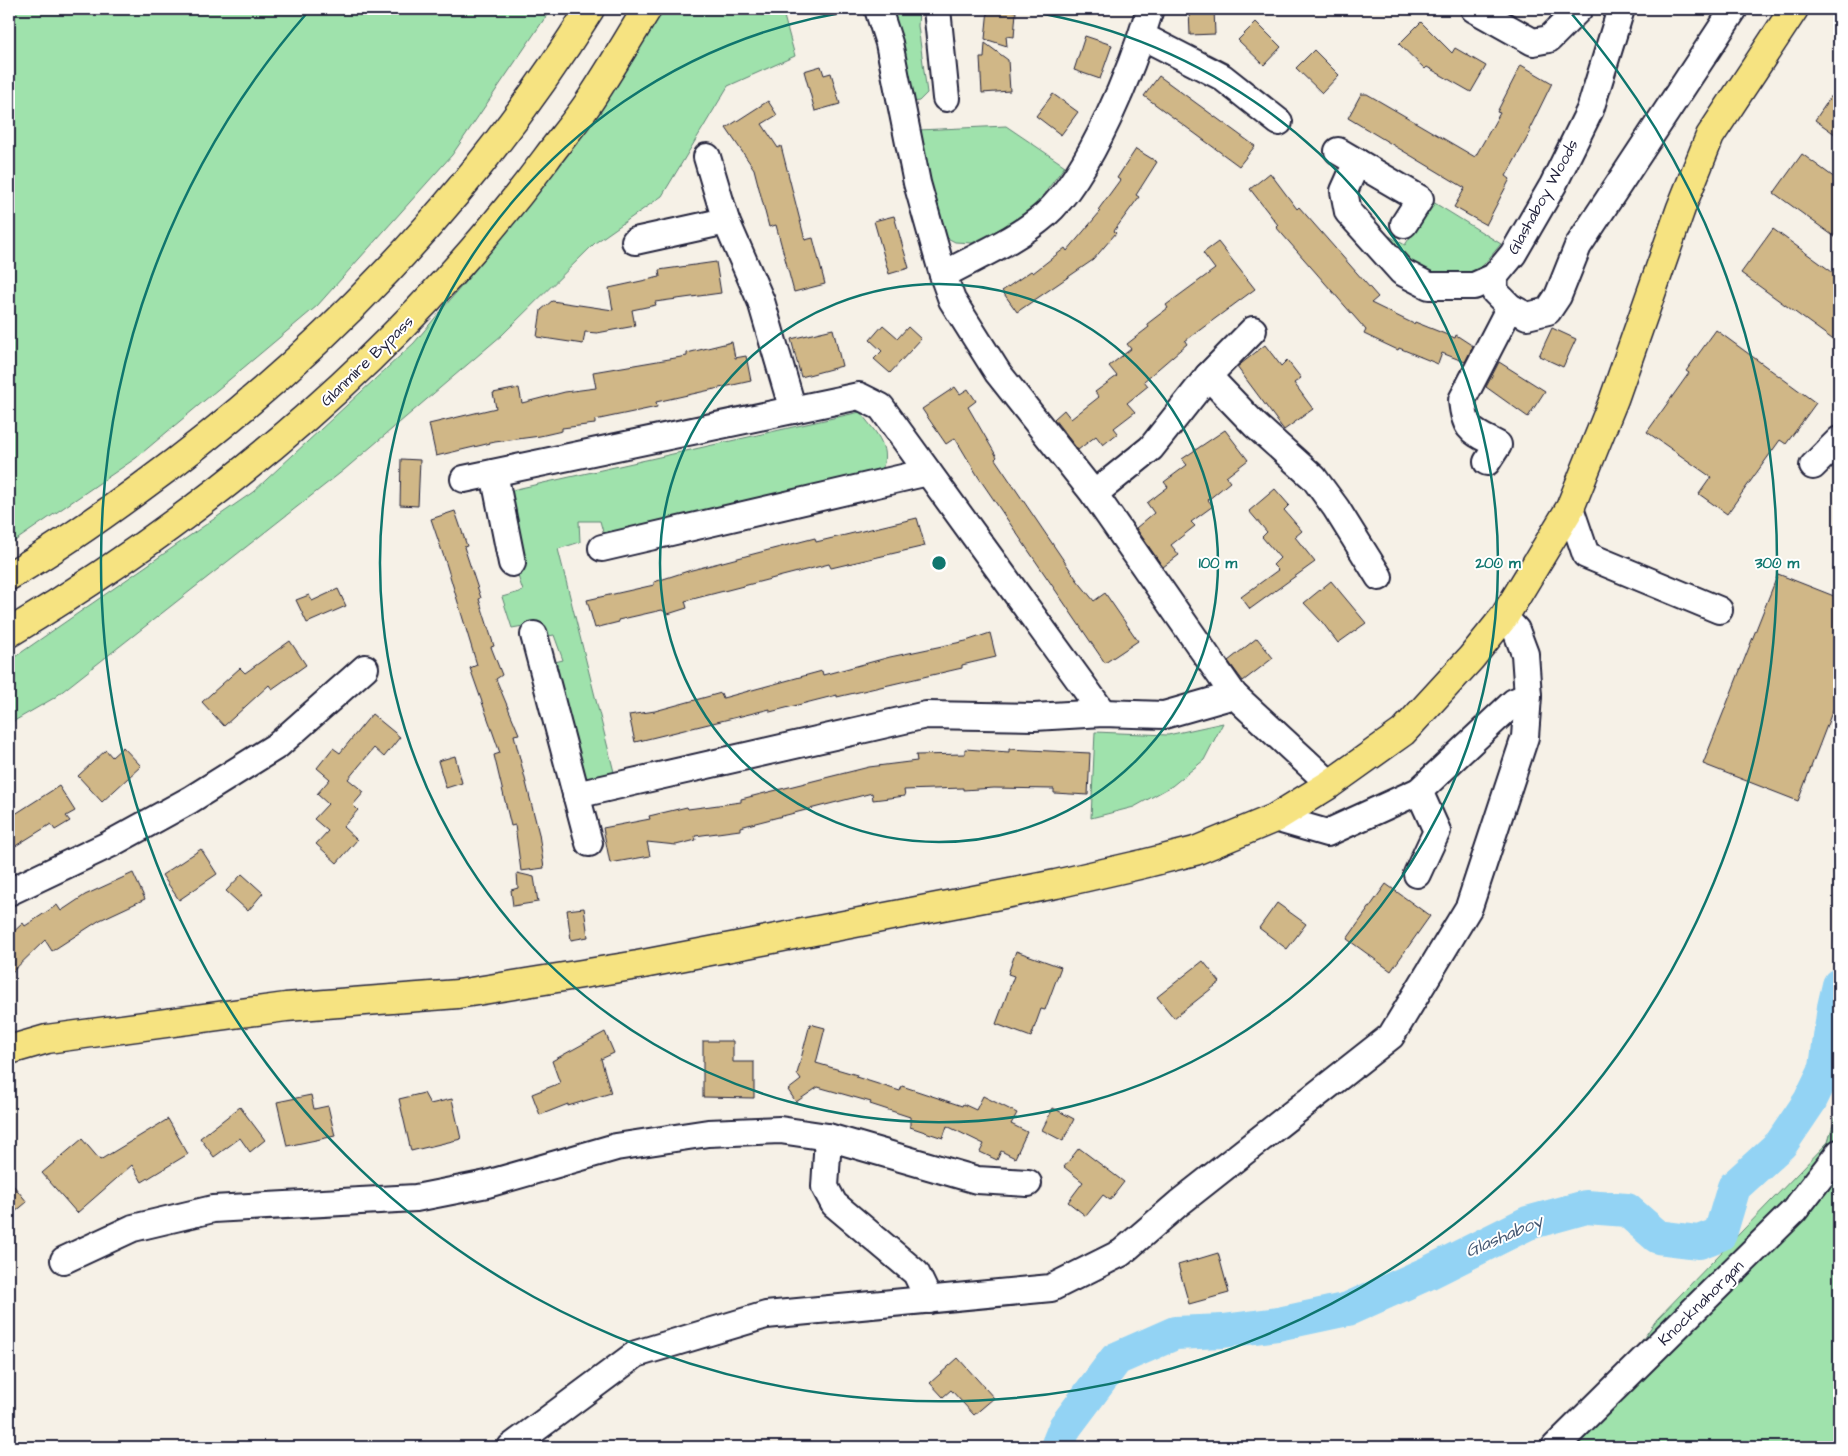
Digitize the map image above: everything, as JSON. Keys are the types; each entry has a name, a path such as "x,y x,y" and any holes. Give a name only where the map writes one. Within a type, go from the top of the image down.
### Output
{"main road":[{"path":"9,576 97,519 170,466 250,402 378,281 484,161 536,91 590,9"},
{"name":"Glanmire Bypass","path":"9,633 108,572 160,535 314,412 385,346 453,274 508,209 586,107 647,9"},
{"path":"9,1050 47,1039 286,1007 458,994 638,965 1056,884 1134,867 1195,850 1275,818 1330,784 1403,732 1472,658 1504,616 1570,508 1614,399 1681,208 1710,136 1794,9"}],"street":[{"path":"878,9 889,43 917,183 952,300 998,373 1094,494 1234,695 1330,784"},
{"path":"937,9 946,98"},
{"path":"943,274 1020,234 1045,214 1063,195 1078,175 1115,101 1142,36 1150,9"},
{"path":"1474,9 1532,42 1549,39 1579,9"},
{"name":"Glashaboy Woods","path":"1404,224 1420,199 1348,156 1344,191 1348,212 1402,272 1429,286 1474,286 1494,277 1513,254 1553,185 1590,110 1621,9"},
{"path":"1494,277 1495,292 1510,308 1527,316 1548,311 1558,296 1578,246 1734,9"},
{"path":"1142,36 1222,77 1279,122"},
{"path":"707,157 726,221 761,301 793,410"},
{"path":"634,241 726,221"},
{"path":"1487,462 1498,445 1469,429 1464,417 1462,400 1510,308"},
{"path":"1094,494 1151,448 1208,376 1252,330"},
{"path":"1208,376 1255,425 1314,478 1336,508 1379,577"},
{"path":"464,479 859,396 881,407 1103,713"},
{"path":"1813,466 1839,440"},
{"path":"602,548 928,472"},
{"path":"494,473 512,563"},
{"path":"1570,508 1586,555 1719,610"},
{"path":"512,1447 636,1354 766,1315 1051,1288 1121,1253 1186,1198 1392,1036 1469,907 1525,737 1528,696 1525,654 1516,630 1504,616"},
{"path":"534,635 589,843"},
{"path":"9,892 110,844 198,795 278,745 365,668"},
{"path":"576,795 926,715 1034,717 1103,713 1164,715 1234,695"},
{"path":"1275,818 1327,833 1419,791 1514,702 1528,696"},
{"path":"1416,874 1437,831 1419,791"},
{"path":"64,1260 133,1228 213,1209 416,1198 488,1184 616,1147 708,1133 780,1130 828,1137 978,1180 1028,1183"},
{"path":"828,1137 824,1187 834,1204 916,1273 929,1300"},
{"name":"Knocknahorgan","path":"1555,1447 1794,1211 1839,1153"}],"green space":[{"path":"9,9 551,9 452,155 317,306 136,458 9,545"},
{"path":"663,9 782,9 795,56 728,86 662,196 595,243 502,335 344,470 54,698 9,724 9,661 253,492 414,343 522,214 611,95"},
{"path":"886,9 919,9 918,26 927,93 919,101 909,103"},
{"path":"1006,126 1065,166 1029,214 972,243 955,242 938,233 918,130"},
{"path":"1433,202 1501,244 1475,275 1425,275 1370,225 1405,245"},
{"path":"860,412 883,446 884,461 882,470 609,537 603,532 600,521 579,521 580,542 558,549 615,776 578,784 547,664 563,660 554,635 538,638 529,625 512,628 502,597 523,591 495,506 503,492"},
{"path":"1223,723 1204,760 1172,786 1134,807 1091,818 1095,732 1168,735"},
{"path":"1839,1104 1839,1447 1568,1447 1657,1319 1828,1142"}],"building":[{"path":"988,9 1007,9 1016,12 1014,37 1006,36 1007,46 985,39"},
{"path":"1189,9 1214,9 1215,34 1190,35"},
{"path":"1256,22 1281,47 1264,65 1238,40"},
{"path":"1421,22 1452,53 1455,48 1486,66 1471,92 1427,67 1425,69 1399,44"},
{"path":"1085,36 1112,45 1100,79 1074,70"},
{"path":"985,43 1008,60 1010,91 982,93 980,58 984,58"},
{"path":"1314,50 1339,75 1322,93 1296,68"},
{"path":"1521,65 1552,83 1529,130 1531,131 1506,176 1510,179 1486,225 1454,207 1465,188 1348,118 1361,94 1367,94 1475,157 1500,113 1497,112"},
{"path":"821,66 824,75 831,73 840,104 815,111 804,71"},
{"path":"1159,76 1255,146 1239,166 1144,96"},
{"path":"1839,85 1839,137 1815,120"},
{"path":"1053,94 1078,112 1061,135 1036,116"},
{"path":"768,101 777,115 762,124 778,148 781,146 805,240 813,238 825,284 794,292 776,225 769,227 754,169 726,128"},
{"path":"1136,149 1157,162 1136,195 1139,197 1114,231 1116,233 1093,260 1017,312 1002,291 1031,271 1033,273 1065,248 1067,251 1100,212 1098,210 1120,180 1117,178"},
{"path":"1802,154 1839,181 1839,240 1774,193"},
{"path":"1270,173 1297,209 1299,207 1378,297 1371,303 1414,324 1415,322 1455,338 1456,335 1473,346 1465,362 1442,353 1438,364 1399,348 1398,350 1364,334 1366,330 1276,227 1278,225 1250,189"},
{"path":"894,216 909,268 889,274 874,221"},
{"path":"1773,229 1839,277 1839,344 1741,273"},
{"path":"1218,242 1255,289 1185,341 1187,344 1144,381 1148,386 1127,403 1135,412 1114,428 1118,433 1103,445 1096,436 1078,450 1054,419 1064,410 1071,419 1099,397 1095,392 1117,376 1109,366 1131,349 1127,344 1149,327 1147,324 1168,308 1166,305 1215,269 1203,253"},
{"path":"716,262 721,293 655,302 656,305 632,310 635,326 597,333 585,332 583,344 537,337 541,310 552,301 613,310 609,288 660,277 659,270"},
{"path":"883,325 898,338 908,327 921,339 890,373 874,359 882,351 870,340"},
{"path":"1552,328 1576,339 1563,367 1539,356"},
{"path":"833,329 842,366 801,377 791,339"},
{"path":"1716,330 1816,403 1786,444 1780,440 1727,514 1699,494 1711,477 1647,432 1689,373 1686,371"},
{"path":"732,342 735,358 746,356 751,381 656,402 657,407 595,420 595,424 562,428 562,431 540,436 495,442 436,456 429,424 496,408 493,393 519,388 522,403 565,392 596,388 593,372 687,356 687,353"},
{"path":"1265,345 1281,366 1287,360 1301,378 1294,383 1313,409 1284,430 1237,367"},
{"path":"1499,362 1545,391 1528,417 1486,387"},
{"path":"955,387 960,394 968,389 976,401 968,407 997,457 995,459 1077,580 1094,601 1105,593 1138,641 1105,663 979,478 955,438 946,444 922,409"},
{"path":"1225,430 1248,460 1226,477 1230,482 1208,500 1213,506 1191,522 1195,526 1171,545 1179,555 1163,567 1136,528 1154,513 1147,503 1168,487 1164,482 1187,465 1182,459"},
{"path":"401,459 420,460 418,506 400,505"},
{"path":"1275,489 1289,505 1284,510 1302,531 1295,537 1315,562 1250,609 1241,597 1278,570 1273,565 1280,558 1262,537 1267,532 1249,511"},
{"path":"455,511 467,546 464,547 494,646 491,647 502,675 496,679 519,734 514,735 539,834 544,868 521,871 515,825 511,826 494,755 500,753 470,668 477,665 431,519"},
{"path":"917,518 925,546 831,568 829,564 685,601 687,608 668,614 662,610 618,620 619,622 595,628 587,600 654,585 654,582 688,571 815,538 816,542"},
{"path":"1778,574 1839,598 1839,694 1798,801 1703,764"},
{"path":"1331,581 1366,623 1338,643 1304,603"},
{"path":"338,589 346,606 307,623 296,600 309,595 312,601"},
{"path":"990,633 996,657 962,665 962,668 837,697 837,695 770,712 770,709 635,742 629,715 655,711 721,693 723,698 822,671 823,675 890,657 966,641"},
{"path":"1257,638 1273,658 1243,681 1228,661"},
{"path":"290,641 306,665 272,689 269,685 224,726 202,702 240,668 245,673"},
{"path":"372,714 400,737 384,757 374,748 348,779 364,792 353,805 358,810 343,827 357,840 337,863 316,844 328,831 314,819 328,804 317,794 330,779 317,768 333,748 340,753"},
{"path":"123,747 141,766 102,802 78,776 106,750 112,757"},
{"path":"965,749 1009,752 1009,749 1090,753 1088,795 1054,793 1054,789 994,788 963,790 963,788 904,790 905,796 873,800 872,793 740,827 740,830 695,836 696,840 676,845 647,842 650,856 610,863 603,828 650,819 649,816 687,807 688,809 741,802 741,799 869,767 917,761 916,755 965,754"},
{"path":"455,756 462,783 446,788 438,761"},
{"path":"59,786 75,811 66,816 70,821 55,830 51,824 9,850 9,818"},
{"path":"201,849 217,874 179,900 162,875"},
{"path":"133,873 145,899 100,920 52,951 45,940 9,975 9,936 23,923 25,926 57,905 61,911 85,895"},
{"path":"517,873 534,877 538,902 513,906 511,890 518,888"},
{"path":"242,874 263,893 248,911 226,891"},
{"path":"1386,884 1430,916 1391,971 1347,939"},
{"path":"1277,903 1306,924 1287,949 1259,928"},
{"path":"584,908 588,937 571,940 567,910"},
{"path":"1016,951 1061,967 1045,1010 1041,1009 1031,1037 996,1024 1014,976 1008,974"},
{"path":"1203,961 1220,982 1174,1018 1157,997"},
{"path":"810,1024 825,1028 816,1063 857,1075 856,1077 900,1091 902,1086 962,1106 963,1104 976,1110 983,1096 1017,1113 1011,1124 1027,1132 1015,1158 1001,1151 997,1160 980,1152 984,1144 947,1126 943,1138 910,1127 910,1117 870,1104 871,1102 818,1087 796,1102 788,1090 801,1080 797,1074"},
{"path":"605,1032 614,1053 601,1059 611,1093 568,1106 568,1104 540,1115 532,1094 560,1083 552,1061"},
{"path":"703,1041 733,1041 733,1062 754,1062 754,1098 703,1097"},
{"path":"424,1093 430,1104 452,1099 461,1139 411,1151 399,1099"},
{"path":"311,1095 314,1109 328,1106 335,1136 287,1146 277,1102"},
{"path":"240,1107 265,1140 250,1152 240,1138 214,1157 200,1138"},
{"path":"1053,1108 1074,1119 1063,1141 1042,1130"},
{"path":"168,1119 188,1154 142,1182 132,1165 77,1213 42,1173 82,1139 100,1160"},
{"path":"1079,1148 1124,1182 1110,1200 1103,1195 1086,1216 1068,1202 1083,1182 1064,1167"},
{"path":"9,1180 27,1202 9,1217"},
{"path":"1218,1253 1229,1293 1189,1304 1178,1265"},
{"path":"958,1358 994,1398 974,1415 951,1390 943,1397 930,1383"}],"waterway":[{"name":"Glashaboy","path":"1057,1447 1065,1427 1116,1359 1175,1333 1223,1331 1278,1324 1348,1309 1428,1273 1528,1223 1586,1207 1627,1210 1658,1237 1699,1242 1720,1234 1734,1187 1781,1144 1810,1101 1826,1068 1834,1007 1839,985"}]}
